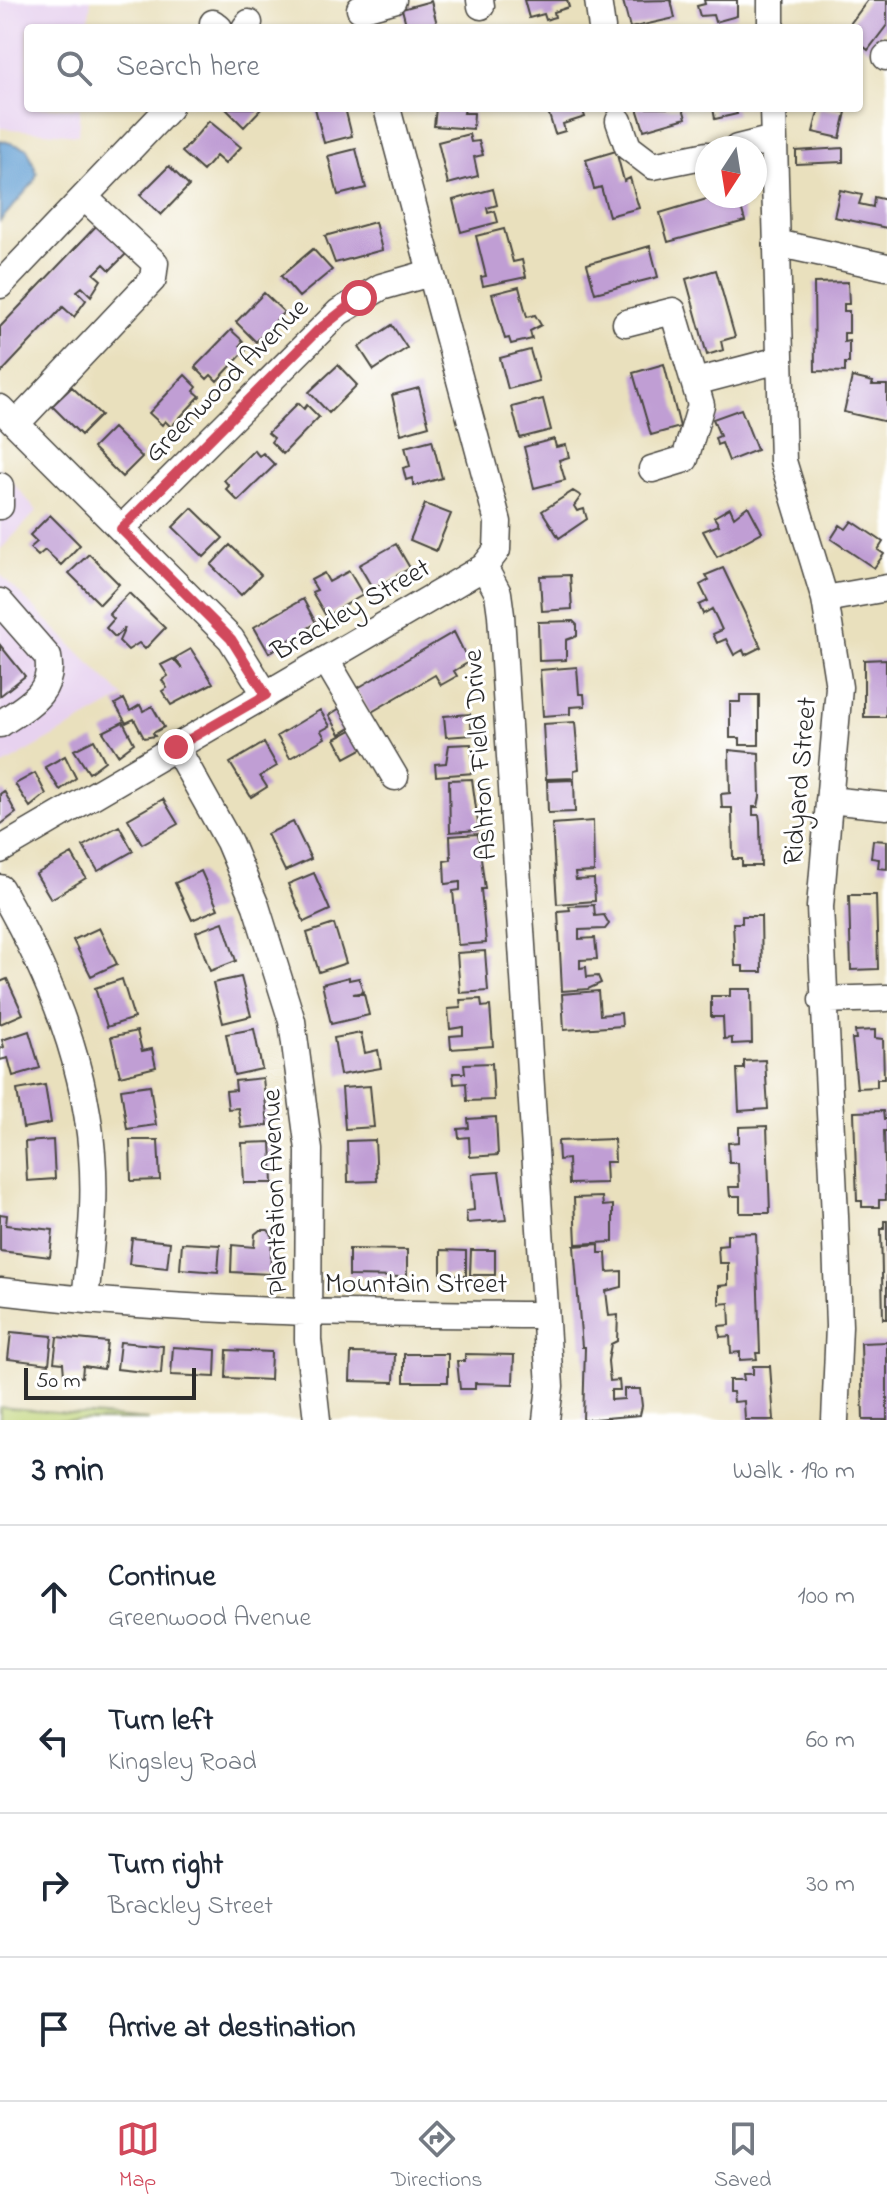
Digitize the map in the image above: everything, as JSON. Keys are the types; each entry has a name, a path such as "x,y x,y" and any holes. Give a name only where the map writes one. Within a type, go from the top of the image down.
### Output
{"street":[{"path":"360,12 393,0"},
{"path":"598,0 601,24"},
{"path":"771,0 771,24"},
{"path":"0,285 165,112"},
{"path":"388,112 498,522 497,550 484,567"},
{"name":"Ridyard Street","path":"773,112 779,360 786,479 825,599 839,687 820,907 837,1279 835,1420"},
{"path":"619,121 628,147 653,166 695,157"},
{"path":"767,140 773,139"},
{"path":"84,197 155,263 156,271 153,279 8,416 231,639 266,695"},
{"path":"776,243 887,267"},
{"name":"Greenwood Avenue","path":"121,529 339,312 381,287 430,273"},
{"path":"626,323 673,311 701,405 690,451 685,459 652,469"},
{"path":"695,382 779,360"},
{"path":"0,486 0,506"},
{"name":"Brackley Street","path":"0,850 484,567"},
{"name":"Ashton Field Drive","path":"484,567 498,593 501,615 550,1386 546,1420"},
{"path":"825,599 887,588"},
{"path":"0,602 48,657 50,669 42,695 0,724"},
{"path":"326,660 395,777"},
{"name":"Plantation Avenue","path":"176,747 229,842 246,880 276,960 292,1021 309,1150 308,1314 317,1420"},
{"path":"829,800 887,806"},
{"path":"0,888 49,980 70,1033 84,1089 93,1206 85,1300"},
{"path":"822,1000 887,998"},
{"name":"Mountain Street","path":"0,1291 85,1300 308,1314 544,1315"}],"shaded area":[{"path":"0,0 91,0 88,24 24,24 24,112 80,112 78,135 0,128"},
{"path":"0,467 37,511 0,550"},
{"path":"0,574 124,697 0,767"}],"green space":[{"path":"0,1407 149,1420 0,1420"}],"water":[{"path":"0,140 27,148 37,173 34,182 0,221"}],"building":[{"path":"524,0 567,0 569,7 554,12 555,17 546,20 544,14 529,18"},
{"path":"671,0 675,18 648,24 629,24 623,1"},
{"path":"704,0 737,0 737,16 715,22 713,15 700,16 697,6 705,4"},
{"path":"868,0 887,0 887,25 868,50 863,46 863,24 850,24"},
{"path":"431,1 437,24 406,24 402,9"},
{"path":"229,112 258,112 244,127"},
{"path":"316,112 346,112 352,136 324,143"},
{"path":"436,112 474,113 473,129 434,126"},
{"path":"548,112 583,112 585,117 563,124 565,131 555,134"},
{"path":"638,112 684,112 686,118 644,130"},
{"path":"714,112 737,114 715,119"},
{"path":"818,112 846,112 840,138 813,132"},
{"path":"209,121 241,147 225,164 216,156 203,171 182,152"},
{"path":"469,134 471,142 479,141 483,155 474,157 478,176 448,184 438,142"},
{"path":"843,148 843,162 796,164 796,151"},
{"path":"356,149 366,188 338,195 328,156"},
{"path":"616,151 624,181 630,178 639,208 609,216 601,187 594,189 586,160"},
{"path":"169,166 189,186 161,215 140,195"},
{"path":"493,189 497,205 487,208 488,213 495,211 498,222 461,232 453,200"},
{"path":"840,190 862,195 859,204 873,207 874,197 887,200 887,228 834,217"},
{"path":"695,203 695,208 741,208 745,221 668,242 660,213"},
{"path":"375,222 382,250 335,263 325,236"},
{"path":"99,223 129,251 110,270 104,264 94,274 101,280 91,296 82,287 77,291 86,300 74,317 63,307 0,374 0,327"},
{"path":"504,229 513,262 522,260 526,277 483,286 481,277 486,276 476,236"},
{"path":"650,246 658,277 595,293 587,264"},
{"path":"313,249 332,270 299,297 281,276"},
{"path":"716,270 735,337 721,341 723,350 707,355 686,279"},
{"path":"848,282 849,304 844,304 844,311 849,311 849,333 844,333 844,342 849,341 849,363 845,363 845,372 815,371 814,283"},
{"path":"519,287 527,317 535,315 541,325 530,331 532,339 511,344 509,338 505,339 492,294"},
{"path":"264,293 284,312 256,342 236,322"},
{"path":"392,325 407,348 374,370 359,347"},
{"path":"231,330 243,341 240,345 246,350 217,381 211,375 207,379 195,367"},
{"path":"530,350 539,381 508,389 500,358"},
{"path":"664,364 680,427 651,435 633,373"},
{"path":"338,365 357,385 329,413 309,392"},
{"path":"185,375 197,387 194,391 200,396 171,427 165,421 162,425 149,413"},
{"path":"852,377 873,382 872,385 887,385 887,422 844,412"},
{"path":"72,387 101,415 81,435 52,406"},
{"path":"419,388 429,426 401,434 392,395"},
{"path":"543,399 551,430 520,438 512,407"},
{"path":"298,403 304,409 307,405 319,417 283,454 271,442 274,438 268,433"},
{"path":"741,409 757,450 729,461 722,443 717,445 715,438 720,436 713,419"},
{"path":"113,428 142,457 122,477 93,448"},
{"path":"554,439 556,447 566,445 569,457 559,460 565,480 534,488 524,447"},
{"path":"432,440 442,478 414,486 412,478 406,480 403,468 410,466 405,447"},
{"path":"254,450 259,456 263,453 275,465 238,501 226,489 229,486 224,480"},
{"path":"573,491 581,496 574,506 577,511 584,509 587,519 559,538 542,511"},
{"path":"425,504 451,514 436,551 410,540"},
{"path":"748,506 762,532 717,557 703,531 719,525 714,517 730,508 734,517"},
{"path":"192,508 223,538 204,557 173,527"},
{"path":"50,515 80,545 61,565 45,550 38,556 30,548 37,542 30,535"},
{"path":"852,521 883,542 878,550 884,554 874,568 831,539 840,525 846,529"},
{"path":"396,544 410,568 373,589 359,565"},
{"path":"230,545 261,575 241,595 211,565"},
{"path":"89,554 119,584 100,604 69,573"},
{"path":"723,568 761,647 745,655 743,650 734,655 726,639 717,643 713,634 722,630 717,619 712,609 703,614 699,605 708,601 700,585 709,580 706,575"},
{"path":"349,571 363,595 326,616 312,592 317,590 311,580 324,573 329,582"},
{"path":"570,575 572,609 542,611 540,576"},
{"path":"129,593 165,628 145,649 139,643 128,650 119,641 125,628 115,637 106,628 114,619 109,614"},
{"path":"303,599 316,623 269,653 254,627"},
{"path":"573,621 577,625 577,636 566,640 566,660 539,661 538,622"},
{"path":"454,632 469,662 454,671 457,676 441,685 435,675 370,713 356,689"},
{"path":"0,645 25,676 0,696"},
{"path":"191,649 213,683 171,705 162,691 167,688 162,680 168,676 161,665 173,659 182,669 175,658"},
{"path":"886,659 886,717 864,717 864,660"},
{"path":"577,667 579,694 584,694 585,706 570,707 570,714 543,716 540,670"},
{"path":"740,695 759,695 759,745 740,745 740,738 730,738 730,702 740,702"},
{"path":"124,699 130,711 140,705 143,711 152,706 164,727 153,733 155,736 144,738 134,719 126,723 115,704"},
{"path":"342,707 353,726 340,734 329,715"},
{"path":"320,710 330,726 321,731 325,738 290,758 277,736"},
{"path":"470,714 472,735 446,737 444,716"},
{"path":"123,722 134,743 118,755 103,732"},
{"path":"575,722 579,769 574,770 574,778 546,779 543,724"},
{"path":"357,727 367,746 345,758 335,739"},
{"path":"94,740 105,761 89,773 74,750"},
{"path":"264,743 277,766 260,776 267,787 251,797 230,763"},
{"path":"471,744 474,773 436,776 435,764 446,763 449,745"},
{"path":"729,750 759,753 760,797 758,807 753,807 753,815 759,815 760,821 761,866 742,866 742,859 733,859 732,808 722,808 721,794 730,793"},
{"path":"65,756 76,778 60,790 45,767"},
{"path":"35,773 46,794 30,807 15,784"},
{"path":"472,779 479,830 450,832 449,780"},
{"path":"574,780 575,812 548,813 547,781"},
{"path":"4,791 16,813 0,825 0,794"},
{"path":"163,799 178,824 142,844 128,819"},
{"path":"593,821 594,872 575,873 576,880 594,879 595,901 557,904 552,824"},
{"path":"293,822 311,859 285,871 267,834"},
{"path":"119,826 133,851 98,871 83,846"},
{"path":"478,834 485,889 481,889 486,943 458,945 453,891 460,890 460,882 445,884 444,861 451,860 450,836"},
{"path":"873,840 887,841 887,869 878,868 879,859 871,858"},
{"path":"72,854 86,878 51,899 36,874"},
{"path":"201,871 218,909 192,920 175,883"},
{"path":"314,873 330,910 304,922 288,884"},
{"path":"849,895 876,895 878,969 851,970"},
{"path":"594,905 595,916 604,915 609,924 605,929 579,930 579,939 595,938 597,959 580,960 580,968 586,967 587,977 598,976 601,983 588,989 562,991 558,911 570,910 569,906"},
{"path":"742,916 761,916 762,972 743,972 743,966 735,966 733,923 742,923"},
{"path":"223,922 236,961 210,971 196,932"},
{"path":"334,924 346,963 319,972 307,933"},
{"path":"99,928 117,964 91,976 73,940"},
{"path":"485,951 488,991 460,993 457,953"},
{"path":"241,977 251,1016 223,1023 213,983"},
{"path":"349,977 349,980 359,978 363,992 353,994 364,994 369,1015 331,1024 322,984"},
{"path":"7,979 23,1014 0,1024 0,982"},
{"path":"122,979 134,1018 107,1027 95,988"},
{"path":"730,989 751,989 752,1043 732,1044 732,1038 724,1039 723,1017 711,1017 711,996 730,996"},
{"path":"598,991 600,1015 621,1013 622,1026 564,1030 562,994"},
{"path":"481,999 482,1007 490,1006 493,1046 451,1049 450,1036 463,1035 463,1027 450,1029 448,1009 461,1008 460,1000"},
{"path":"254,1029 262,1069 234,1075 226,1034"},
{"path":"875,1030 875,1038 883,1039 884,1079 877,1079 877,1087 857,1088 852,1039 856,1039 855,1031"},
{"path":"29,1031 40,1068 13,1076 8,1058 0,1060 0,1049 4,1047 2,1040"},
{"path":"137,1031 142,1051 152,1049 156,1067 120,1076 111,1037"},
{"path":"361,1033 365,1053 378,1050 381,1068 340,1075 334,1038"},
{"path":"765,1060 768,1109 739,1111 737,1069 744,1069 744,1061"},
{"path":"492,1063 494,1100 467,1101 466,1083 454,1084 453,1073 465,1073 464,1064"},
{"path":"263,1078 268,1125 241,1128 238,1108 228,1109 226,1091 236,1090 235,1081"},
{"path":"45,1085 51,1123 23,1128 17,1090"},
{"path":"150,1085 156,1125 127,1129 121,1089"},
{"path":"370,1086 374,1127 345,1129 342,1088"},
{"path":"883,1111 884,1119 887,1119 887,1131 884,1131 886,1200 879,1200 879,1207 862,1207 862,1201 857,1201 854,1112"},
{"path":"496,1117 498,1155 470,1157 469,1137 459,1138 458,1129 469,1128 468,1119"},
{"path":"767,1126 770,1213 740,1213 740,1196 730,1196 729,1187 739,1187 738,1163 729,1163 728,1143 739,1142 739,1127"},
{"path":"614,1139 615,1162 605,1162 606,1183 569,1184 568,1159 559,1160 558,1141"},
{"path":"53,1140 55,1179 27,1181 25,1142"},
{"path":"130,1140 158,1140 160,1180 131,1181"},
{"path":"375,1140 377,1181 348,1182 347,1141"},
{"path":"271,1142 273,1183 244,1183 242,1143"},
{"path":"499,1172 506,1220 467,1223 466,1211 474,1210 472,1174"},
{"path":"602,1197 603,1206 613,1205 613,1242 576,1244 574,1198"},
{"path":"0,1214 7,1215 6,1225 53,1230 50,1257 0,1251"},
{"path":"884,1221 887,1221 887,1319 883,1319 881,1229 884,1229"},
{"path":"268,1230 272,1235 270,1274 231,1272 232,1245 254,1247 255,1234"},
{"path":"756,1233 760,1353 756,1353 757,1359 740,1360 740,1352 731,1353 730,1336 720,1337 719,1326 730,1325 729,1303 719,1304 719,1286 728,1285 728,1263 719,1263 718,1246 727,1245 727,1234"},
{"path":"132,1238 170,1242 167,1268 129,1264"},
{"path":"182,1243 220,1245 218,1272 180,1269"},
{"path":"599,1244 599,1253 606,1253 607,1272 622,1271 622,1287 606,1291 609,1316 618,1315 617,1341 611,1344 608,1361 610,1381 619,1380 620,1390 611,1390 611,1400 624,1399 624,1389 640,1389 642,1406 640,1415 583,1420 585,1347 582,1347 574,1246"},
{"path":"349,1249 407,1250 407,1277 349,1276"},
{"path":"441,1250 466,1251 466,1276 441,1275"},
{"path":"471,1250 495,1250 495,1275 470,1275"},
{"path":"11,1332 52,1336 49,1364 8,1359"},
{"path":"57,1337 107,1342 104,1369 83,1366 82,1377 64,1375 63,1363 54,1362"},
{"path":"120,1342 163,1346 161,1374 117,1369"},
{"path":"887,1342 887,1420 863,1420 861,1343"},
{"path":"173,1347 216,1350 215,1377 171,1375"},
{"path":"227,1350 271,1352 270,1380 226,1378"},
{"path":"351,1353 395,1354 394,1382 350,1381"},
{"path":"404,1354 448,1354 448,1382 404,1382"},
{"path":"465,1354 514,1355 513,1384 475,1383 475,1389 460,1389 457,1361 465,1361"},
{"path":"753,1366 770,1366 774,1420 745,1420 744,1401 734,1402 733,1392 729,1392 729,1380 744,1380 743,1374 753,1374"}],"route":[{"path":"176,747 266,695 231,639 121,529 317,331 359,298"}]}
